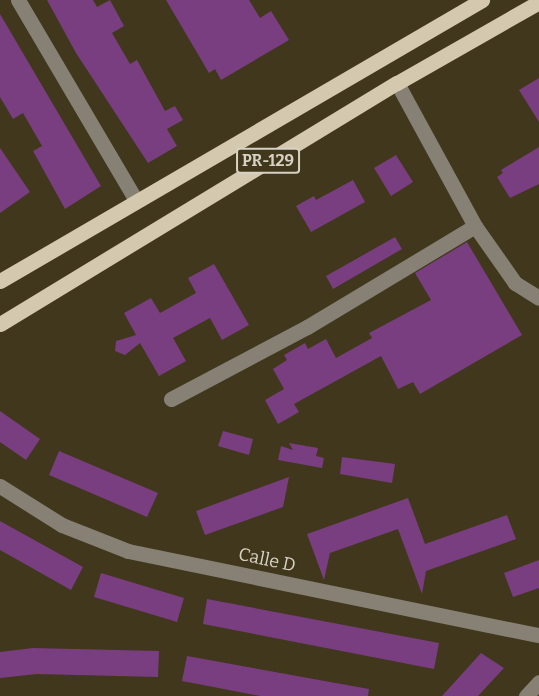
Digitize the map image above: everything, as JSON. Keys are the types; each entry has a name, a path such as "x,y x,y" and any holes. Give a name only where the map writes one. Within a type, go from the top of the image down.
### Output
{"main road":[{"name":"PR-129","path":"0,281 135,200 482,0"},
{"name":"PR-129","path":"0,324 397,83 539,2"}],"street":[{"path":"18,0 135,200"},
{"path":"397,83 475,226 515,284 539,298"},
{"path":"171,399 307,327 475,226"},
{"name":"Calle D","path":"0,486 62,525 128,551 539,635"},
{"path":"526,696 539,682"}],"building":[{"path":"47,0 93,0 97,7 110,0 124,26 112,33 130,64 137,60 165,111 175,106 183,120 167,129 177,146 148,163 76,53"},
{"path":"166,0 249,0 260,18 271,11 289,40 221,80 215,69 209,73"},
{"path":"0,14 101,186 65,209 33,151 42,146 23,113 13,119 0,97"},
{"path":"539,78 539,122 519,90"},
{"path":"539,147 539,184 510,198 497,177 503,173 501,170"},
{"path":"0,148 30,192 0,213"},
{"path":"396,155 413,182 391,196 374,168"},
{"path":"353,180 365,202 311,232 296,206 314,196 316,200"},
{"path":"395,237 402,249 333,289 326,276"},
{"path":"467,242 522,335 420,394 413,382 398,389 381,356 294,404 299,412 278,424 265,400 284,389 273,369 287,360 284,355 305,343 308,349 326,339 336,358 372,338 369,333 431,300 415,273"},
{"path":"214,264 249,325 222,340 210,318 173,338 186,361 159,376 140,343 125,355 115,351 116,341 136,335 124,313 151,298 160,313 196,293 188,278"},
{"path":"0,411 40,439 26,460 0,442"},
{"path":"223,431 253,439 249,455 218,446"},
{"path":"289,443 318,448 316,456 324,458 322,468 278,460 281,446 293,450"},
{"path":"59,451 158,493 147,517 49,475"},
{"path":"342,457 395,464 392,483 340,474"},
{"path":"289,477 283,507 205,535 196,511"},
{"path":"408,498 425,544 507,515 516,539 426,571 422,594 398,529 330,553 324,580 307,534"},
{"path":"0,521 83,567 71,590 0,550"},
{"path":"539,560 539,588 513,597 504,573"},
{"path":"101,573 184,598 177,622 94,597"},
{"path":"207,599 439,643 434,669 203,624"},
{"path":"33,648 159,651 158,677 37,674 0,678 0,652"},
{"path":"481,653 504,668 478,696 442,696"},
{"path":"187,656 369,689 368,696 260,696 182,681"}]}
